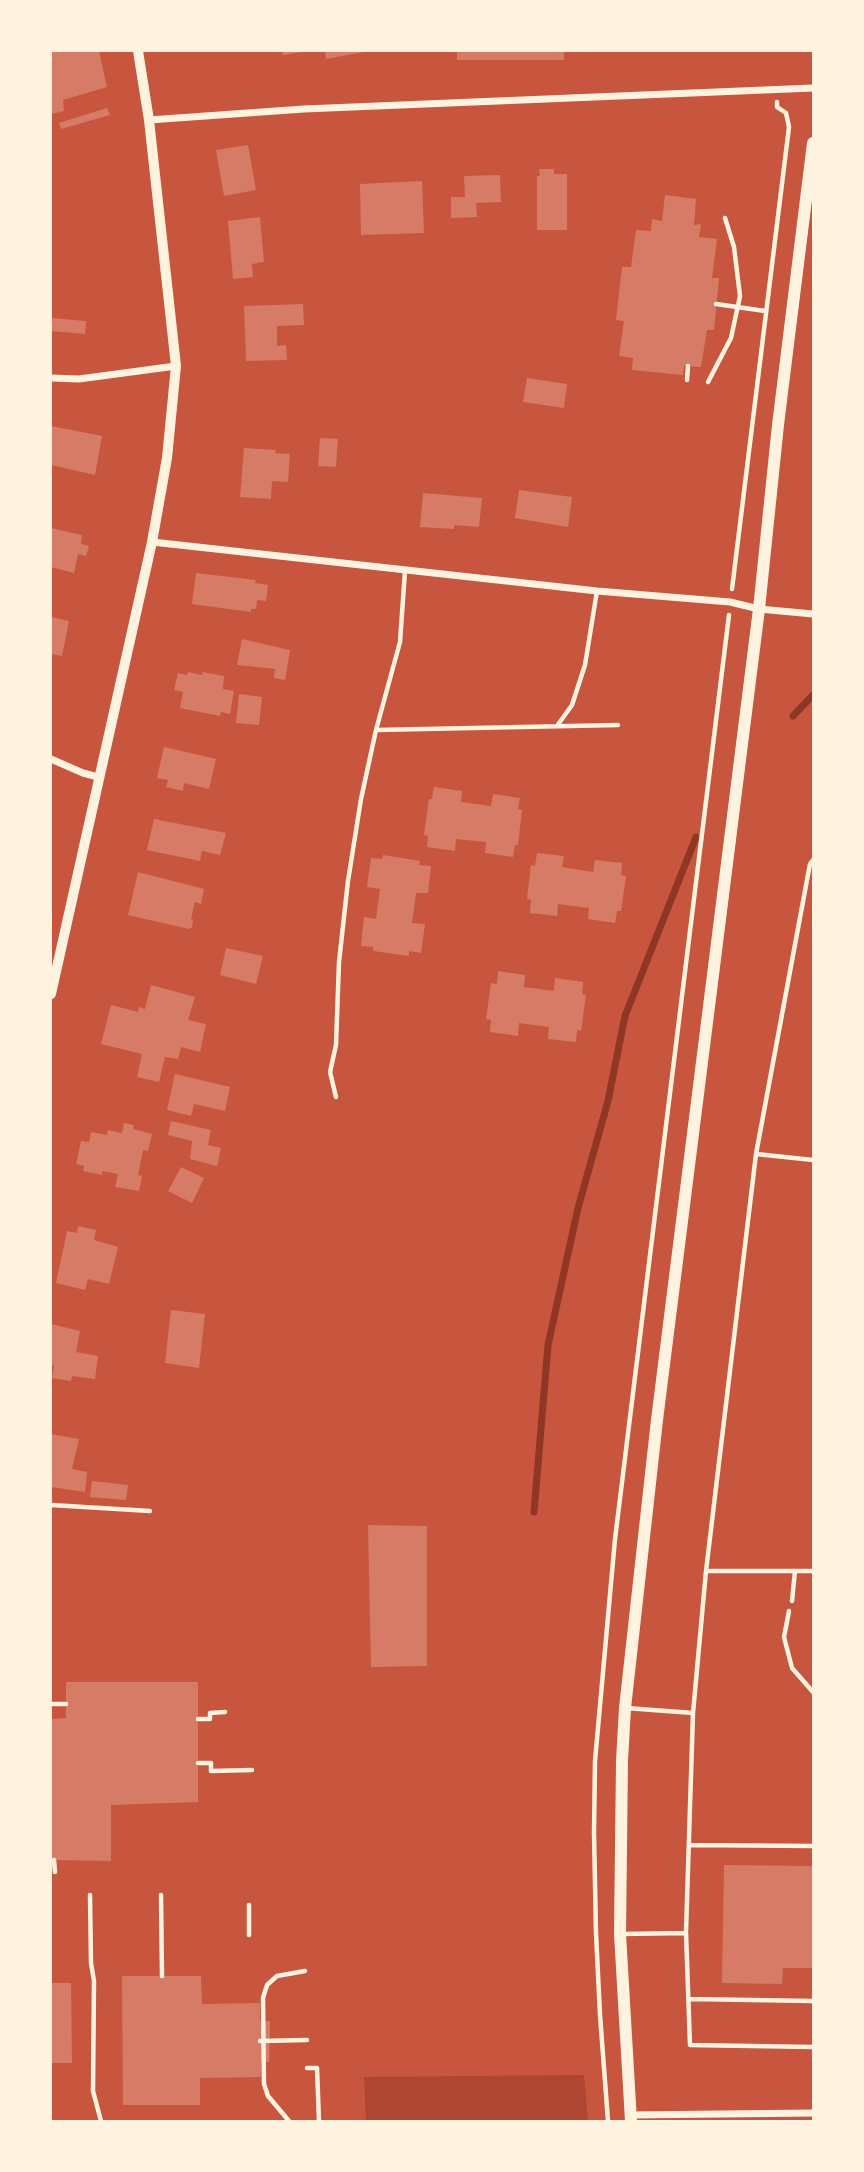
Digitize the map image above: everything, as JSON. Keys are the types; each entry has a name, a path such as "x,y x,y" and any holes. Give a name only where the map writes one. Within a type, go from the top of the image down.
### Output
{"main road":[{"path":"630,2118 620,1934 625,1708 813,143"}],"street":[{"path":"51,994 152,542 167,458 176,366 149,120 138,51"},
{"path":"149,120 304,109 813,88"},
{"path":"51,378 79,379 176,366"},
{"path":"152,542 597,591 730,602 758,610 813,614"},
{"path":"51,758 98,777"},
{"path":"630,2118 813,2113"}],"lane":[{"path":"336,1097 330,1072 336,1045 339,962 348,881 361,799 376,730 400,642 405,570"},
{"path":"557,727 572,705 585,665 597,591"},
{"path":"376,730 618,725"},
{"path":"813,860 810,864 756,1154 706,1571 693,1713 691,1844 686,1933 690,2045 813,2047"},
{"path":"756,1154 813,1160"},
{"path":"51,1505 150,1511"},
{"path":"706,1571 813,1571"},
{"path":"792,1601 795,1571"},
{"path":"625,1708 693,1713"},
{"path":"691,1844 813,1846"},
{"path":"620,1934 686,1933"},
{"path":"690,1999 813,2001"}],"path":[{"path":"608,2121 596,1933 595,1761 615,1539 789,127 786,113 777,107 778,91"},
{"path":"708,382 731,338 738,307 738,270 725,218"},
{"path":"716,304 765,311"},
{"path":"687,380 688,366"},
{"path":"792,1601 784,1637 792,1668 813,1692"},
{"path":"51,1704 66,1704"},
{"path":"198,1719 210,1719 210,1713 225,1712"},
{"path":"198,1763 211,1763 211,1770 252,1770"},
{"path":"54,1860 55,1872"},
{"path":"90,1895 91,1963 94,1981 93,2091 101,2121"},
{"path":"161,1895 162,1976"},
{"path":"249,1905 249,1936"},
{"path":"289,2121 268,2096 264,2084 263,1998 267,1985 277,1976 305,1971"},
{"path":"262,2040 307,2040"},
{"path":"307,2068 317,2068 318,2121"}],"shaded area":[{"path":"584,2075 588,2121 366,2121 364,2077"}],"building":[{"path":"51,51 99,51 107,87 63,100 64,111 51,114"},
{"path":"282,51 302,51 303,52 283,55"},
{"path":"325,51 364,51 364,52 326,59"},
{"path":"457,51 564,51 564,60 457,60"},
{"path":"107,108 110,115 61,129 59,123"},
{"path":"248,145 256,190 224,196 216,150"},
{"path":"539,169 554,169 554,174 567,174 567,230 537,230"},
{"path":"500,175 501,202 476,203 477,217 451,218 451,197 465,197 464,176"},
{"path":"422,181 424,233 361,235 360,184"},
{"path":"665,195 696,199 694,225 701,224 699,237 717,239 712,278 719,278 714,330 707,330 701,367 684,366 683,375 632,370 633,358 619,356 624,321 616,320 622,267 631,267 636,230 651,231 652,219 662,221"},
{"path":"260,217 264,262 252,264 253,277 233,279 228,221"},
{"path":"303,304 304,325 277,326 277,346 286,345 287,360 246,361 244,306"},
{"path":"51,318 86,321 85,334 51,331"},
{"path":"527,378 567,384 564,408 523,402"},
{"path":"51,426 102,436 95,475 51,465"},
{"path":"320,438 338,439 336,467 318,466"},
{"path":"244,448 276,450 275,453 290,454 288,482 272,481 271,499 240,497"},
{"path":"519,490 572,497 568,527 515,518"},
{"path":"423,493 482,498 479,527 420,527"},
{"path":"51,528 82,535 81,544 89,546 86,556 78,554 74,573 51,567"},
{"path":"196,573 256,580 255,583 268,585 266,601 257,600 256,609 251,609 251,612 192,604"},
{"path":"51,617 69,621 62,656 51,654"},
{"path":"242,639 290,650 285,680 274,678 275,669 237,665"},
{"path":"188,672 224,676 223,689 234,691 230,714 221,712 220,716 180,708 183,692 174,690 178,673 187,675"},
{"path":"239,694 262,697 259,725 236,723"},
{"path":"164,747 216,759 209,789 184,783 183,791 166,787 168,780 157,778"},
{"path":"434,787 462,791 461,802 491,806 493,794 520,798 518,809 522,810 518,845 515,845 513,857 485,853 486,842 456,839 455,851 427,847 428,836 424,835 429,799 432,799"},
{"path":"154,819 226,833 220,855 202,851 200,861 147,850"},
{"path":"537,853 564,856 562,867 593,872 595,860 622,863 621,875 626,876 621,911 617,911 615,923 588,919 589,908 558,904 557,916 530,913 531,900 527,899 531,865 535,866"},
{"path":"383,855 420,861 419,865 431,866 428,893 416,893 412,923 425,924 421,953 409,951 409,956 373,951 373,947 361,946 364,917 376,919 380,889 367,887 371,858 382,859"},
{"path":"138,872 204,889 201,904 195,902 192,927 189,929 128,915"},
{"path":"226,948 263,956 256,984 220,975"},
{"path":"498,971 525,975 524,987 554,991 555,978 583,982 582,994 586,995 581,1031 577,1030 576,1042 548,1039 549,1027 519,1023 518,1036 490,1032 491,1020 486,1019 491,983 497,984"},
{"path":"151,985 195,997 188,1020 206,1024 200,1052 181,1047 178,1059 165,1057 159,1082 137,1077 142,1054 101,1044 111,1005 138,1012 139,1007 145,1009"},
{"path":"175,1074 230,1087 225,1111 194,1104 191,1116 167,1110"},
{"path":"171,1121 211,1130 208,1145 221,1148 217,1166 190,1159 192,1141 168,1135"},
{"path":"124,1123 134,1125 133,1129 152,1134 148,1151 143,1150 138,1175 142,1176 139,1191 115,1187 118,1174 102,1171 102,1175 83,1171 84,1166 76,1164 81,1141 89,1142 91,1132 107,1135 108,1130 122,1133"},
{"path":"181,1167 204,1178 192,1203 168,1191"},
{"path":"78,1226 96,1230 94,1240 118,1247 109,1284 88,1279 85,1290 56,1283 67,1231 77,1233"},
{"path":"171,1310 205,1314 199,1368 165,1363"},
{"path":"51,1324 80,1331 76,1352 98,1356 95,1379 72,1376 71,1381 52,1378 54,1365 51,1365"},
{"path":"51,1434 79,1439 72,1469 87,1472 85,1492 51,1487"},
{"path":"92,1481 128,1485 126,1500 90,1497"},
{"path":"368,1525 427,1526 427,1666 371,1667"},
{"path":"66,1682 198,1682 198,1802 111,1805 111,1861 51,1860 51,1719 66,1718"},
{"path":"724,1865 813,1866 813,1968 783,1968 782,1984 722,1983"},
{"path":"122,1976 201,1976 202,2004 260,2003 260,2021 270,2021 269,2062 261,2062 261,2077 200,2078 200,2105 123,2105"},
{"path":"51,1983 71,1983 72,2063 51,2063"}],"waterway":[{"path":"793,716 813,695"},
{"path":"534,1512 548,1345 578,1208 608,1101 625,1016 696,837"}]}
